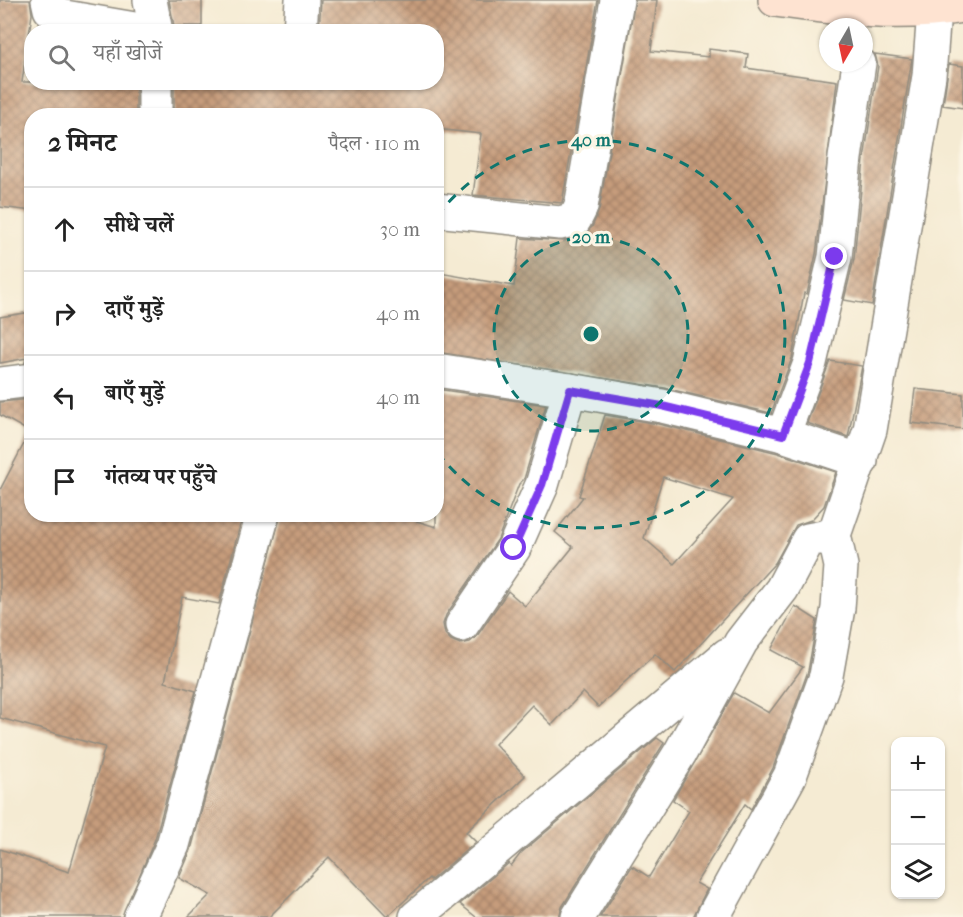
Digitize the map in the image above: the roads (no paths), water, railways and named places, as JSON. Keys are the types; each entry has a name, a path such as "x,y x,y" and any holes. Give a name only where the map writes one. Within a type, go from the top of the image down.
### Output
{"street":[{"path":"48,0 50,9 58,16 106,24"},
{"path":"150,0 153,24"},
{"path":"301,24 303,0"},
{"path":"444,211 560,223 575,219 581,207 617,0"},
{"path":"775,0 852,18"},
{"path":"713,917 790,776 826,676 838,608 841,566 834,535 861,462 872,418 929,76 949,9 873,20"},
{"path":"783,435 810,363 835,257 845,158 858,72"},
{"path":"155,90 155,108"},
{"path":"444,371 662,406 783,435 861,462"},
{"path":"0,384 24,381"},
{"path":"462,625 514,548 542,485 570,390"},
{"path":"140,917 173,845 261,522"},
{"path":"578,917 680,753 741,642 782,589 808,540 834,535"},
{"path":"416,917 741,642"}]}
